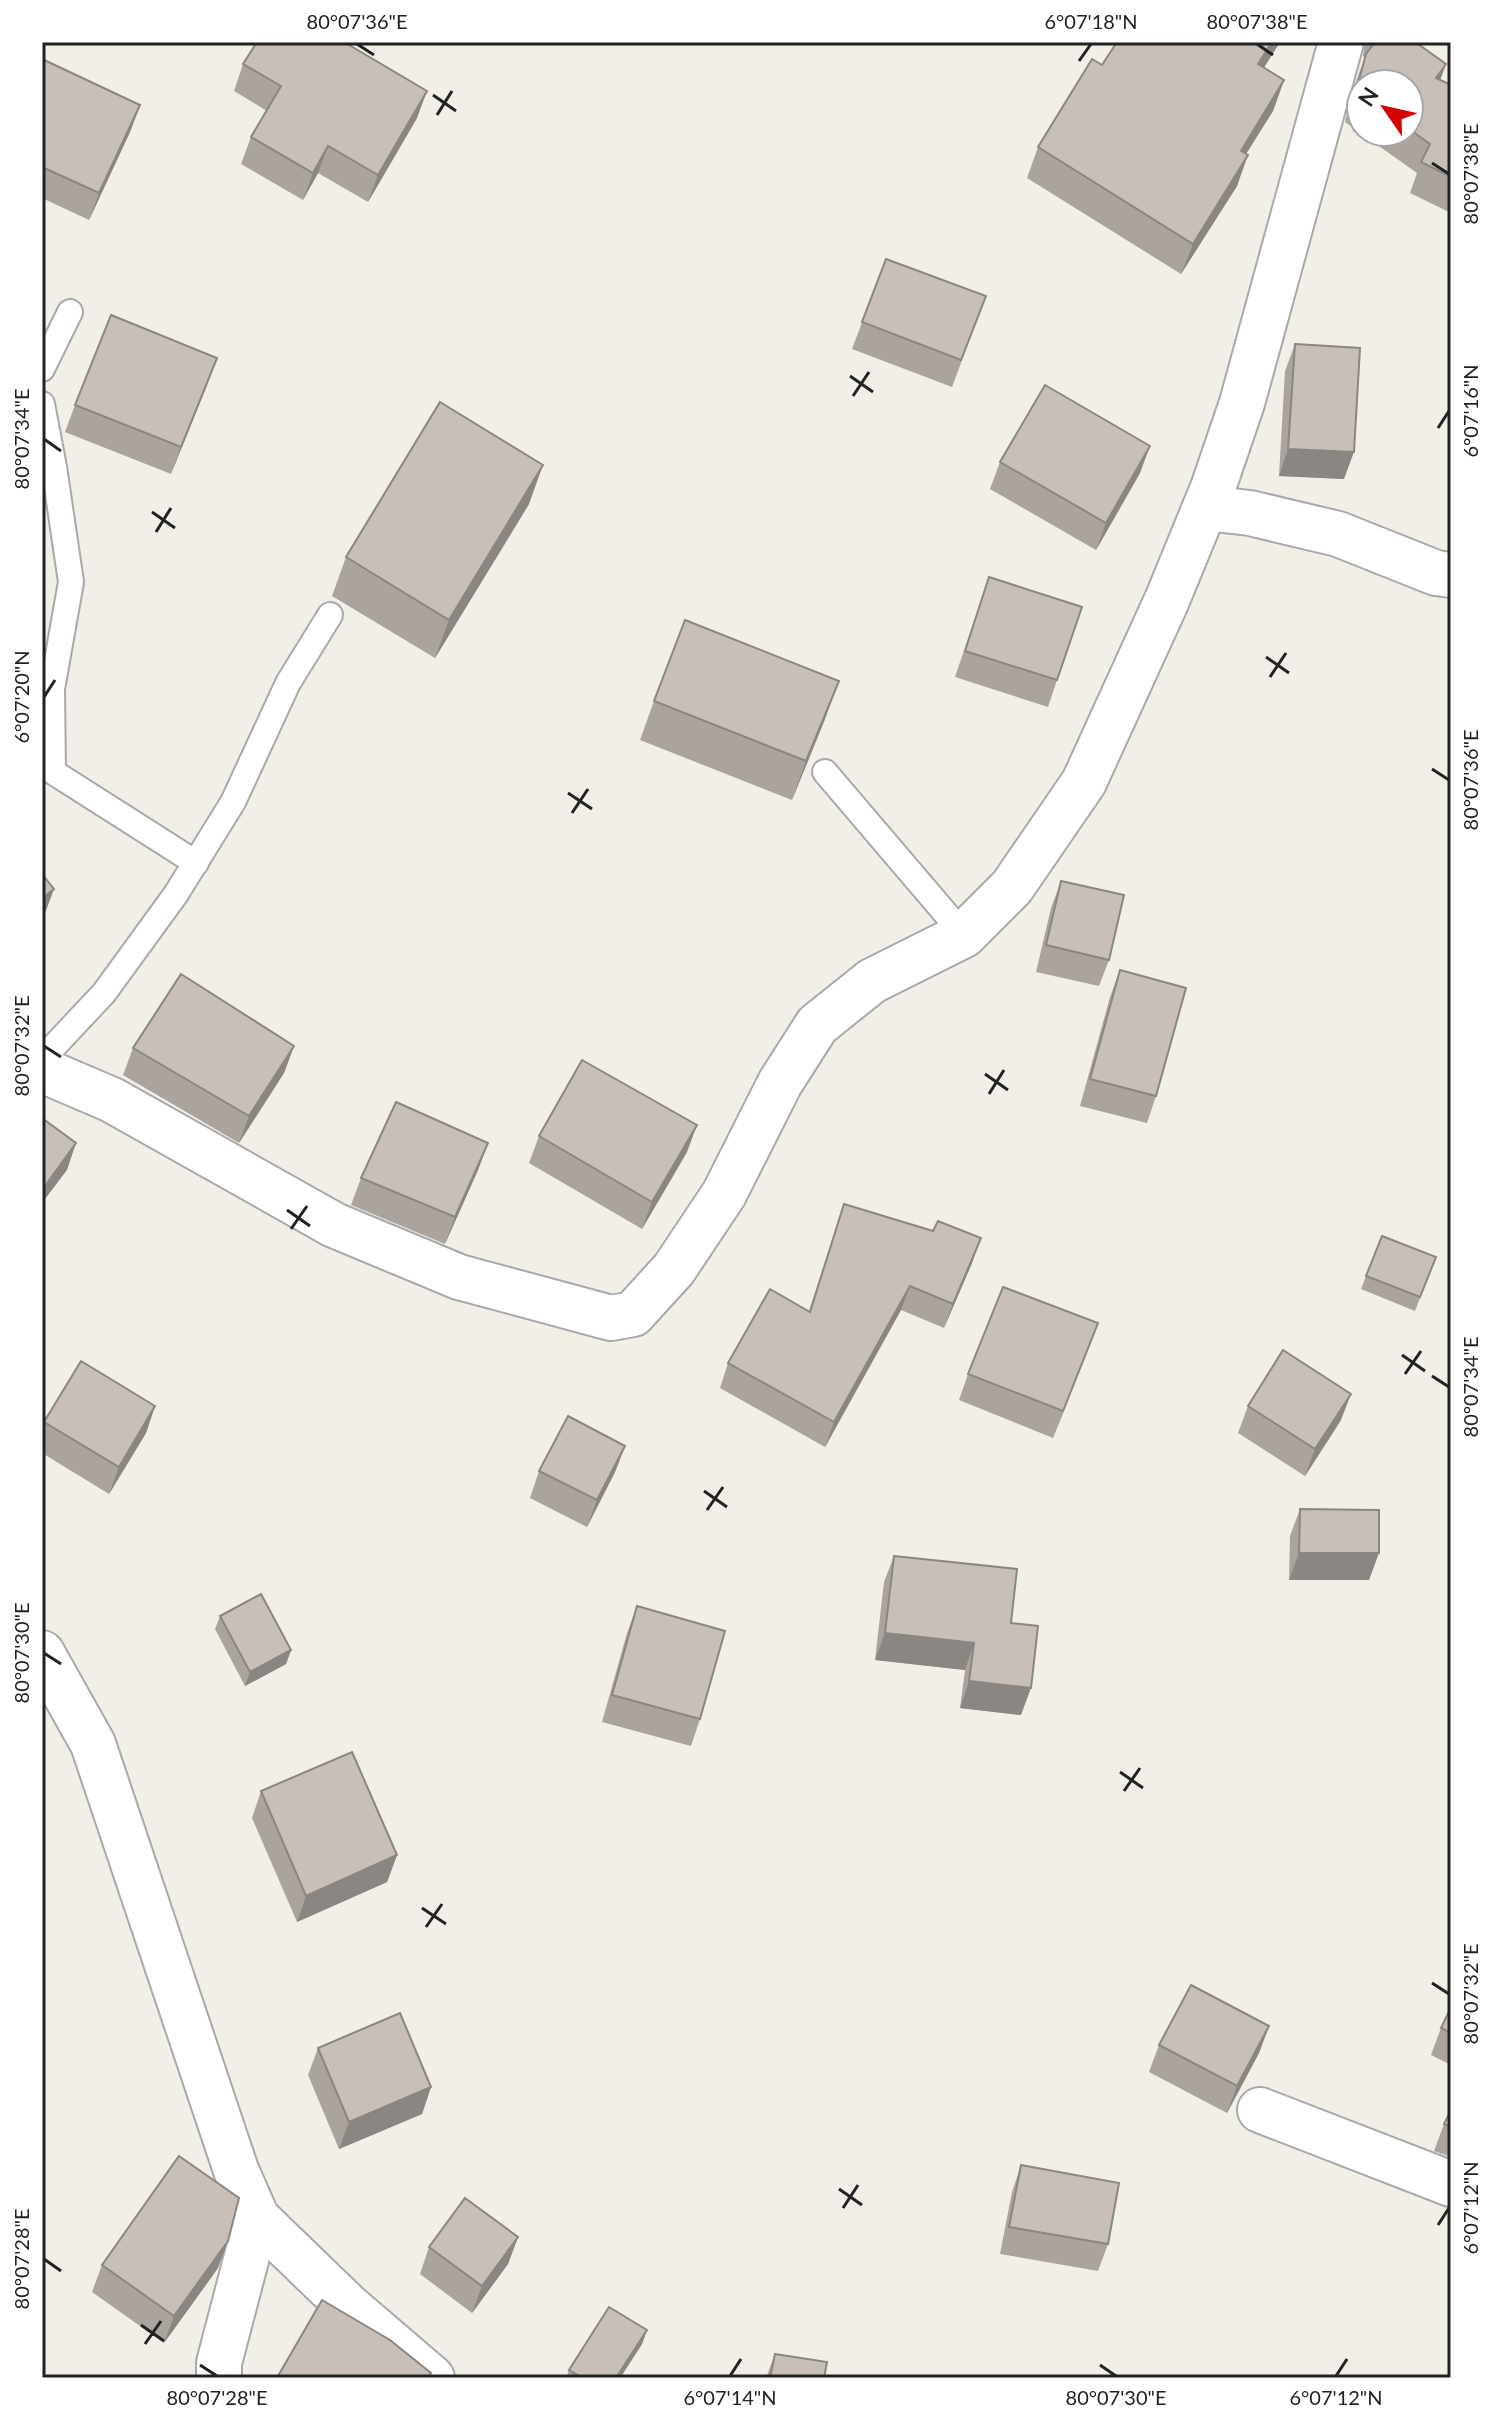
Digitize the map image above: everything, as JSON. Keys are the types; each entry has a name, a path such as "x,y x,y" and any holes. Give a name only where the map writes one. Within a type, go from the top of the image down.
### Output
{"street":[{"path":"42,1070 112,1100 334,1225 459,1277 611,1318 633,1314 674,1269 724,1194 780,1083 817,1025 872,981 964,935 1012,887 1084,782 1167,600 1205,508 1242,403 1341,42"},
{"path":"1205,508 1250,513 1338,534 1436,573 1451,575"},
{"path":"42,1653 93,1744 236,2170 257,2218 348,2306 432,2378"},
{"path":"1260,2110 1451,2184"},
{"path":"217,2373 257,2218"}],"lane":[{"path":"42,369 70,312"},
{"path":"42,404 71,582 52,689 53,772 196,863"},
{"path":"42,1059 104,993 176,894 233,802 288,683 330,615"},
{"path":"825,772 964,935"}],"building":[{"path":"257,42 344,42 427,91 378,175 328,146 313,173 251,137 281,86 243,64"},
{"path":"1117,42 1272,42 1258,64 1284,80 1241,151 1248,155 1193,244 1038,147 1092,59 1102,65"},
{"path":"1375,42 1419,42 1446,64 1436,78 1451,85 1451,177 1421,162 1430,144 1425,140 1425,68 1362,68 1366,54"},
{"path":"42,59 140,105 99,193 42,167"},
{"path":"886,259 986,296 961,360 862,322"},
{"path":"111,315 217,358 181,447 75,405"},
{"path":"1295,344 1360,348 1354,452 1288,449"},
{"path":"1045,385 1150,446 1106,523 1000,462"},
{"path":"440,402 543,465 449,620 346,557"},
{"path":"989,577 1082,607 1057,680 965,651"},
{"path":"685,620 839,681 806,761 654,701"},
{"path":"42,874 54,889 42,898"},
{"path":"1061,881 1124,895 1109,960 1046,945"},
{"path":"1120,970 1186,988 1156,1096 1090,1079"},
{"path":"181,974 294,1046 249,1116 133,1048"},
{"path":"582,1060 697,1125 652,1202 539,1136"},
{"path":"396,1102 488,1143 455,1217 361,1178"},
{"path":"42,1118 76,1143 42,1190"},
{"path":"844,1204 933,1231 938,1221 981,1238 953,1304 910,1286 834,1422 728,1363 770,1289 810,1312"},
{"path":"1382,1236 1436,1257 1420,1297 1366,1276"},
{"path":"1003,1287 1098,1323 1063,1411 968,1374"},
{"path":"1283,1350 1351,1394 1315,1449 1248,1406"},
{"path":"81,1361 155,1406 119,1467 44,1422"},
{"path":"568,1416 625,1446 597,1500 539,1471"},
{"path":"1300,1509 1379,1510 1379,1553 1299,1553"},
{"path":"894,1556 1017,1569 1011,1623 1038,1626 1031,1688 969,1681 974,1643 885,1633"},
{"path":"261,1594 291,1650 250,1672 220,1616"},
{"path":"637,1606 725,1631 700,1719 612,1695"},
{"path":"352,1752 397,1855 306,1896 261,1791"},
{"path":"1191,1985 1269,2026 1237,2086 1159,2045"},
{"path":"1451,2007 1451,2033 1441,2028"},
{"path":"400,2013 431,2087 349,2122 318,2048"},
{"path":"1451,2110 1451,2127 1444,2124"},
{"path":"179,2156 239,2198 228,2241 174,2316 102,2265"},
{"path":"1021,2165 1119,2183 1108,2244 1009,2227"},
{"path":"465,2198 518,2237 482,2286 429,2247"},
{"path":"322,2300 390,2340 431,2373 428,2378 278,2376"},
{"path":"609,2307 647,2330 616,2378 583,2378 569,2370"},
{"path":"775,2354 827,2362 824,2378 770,2378"}]}
